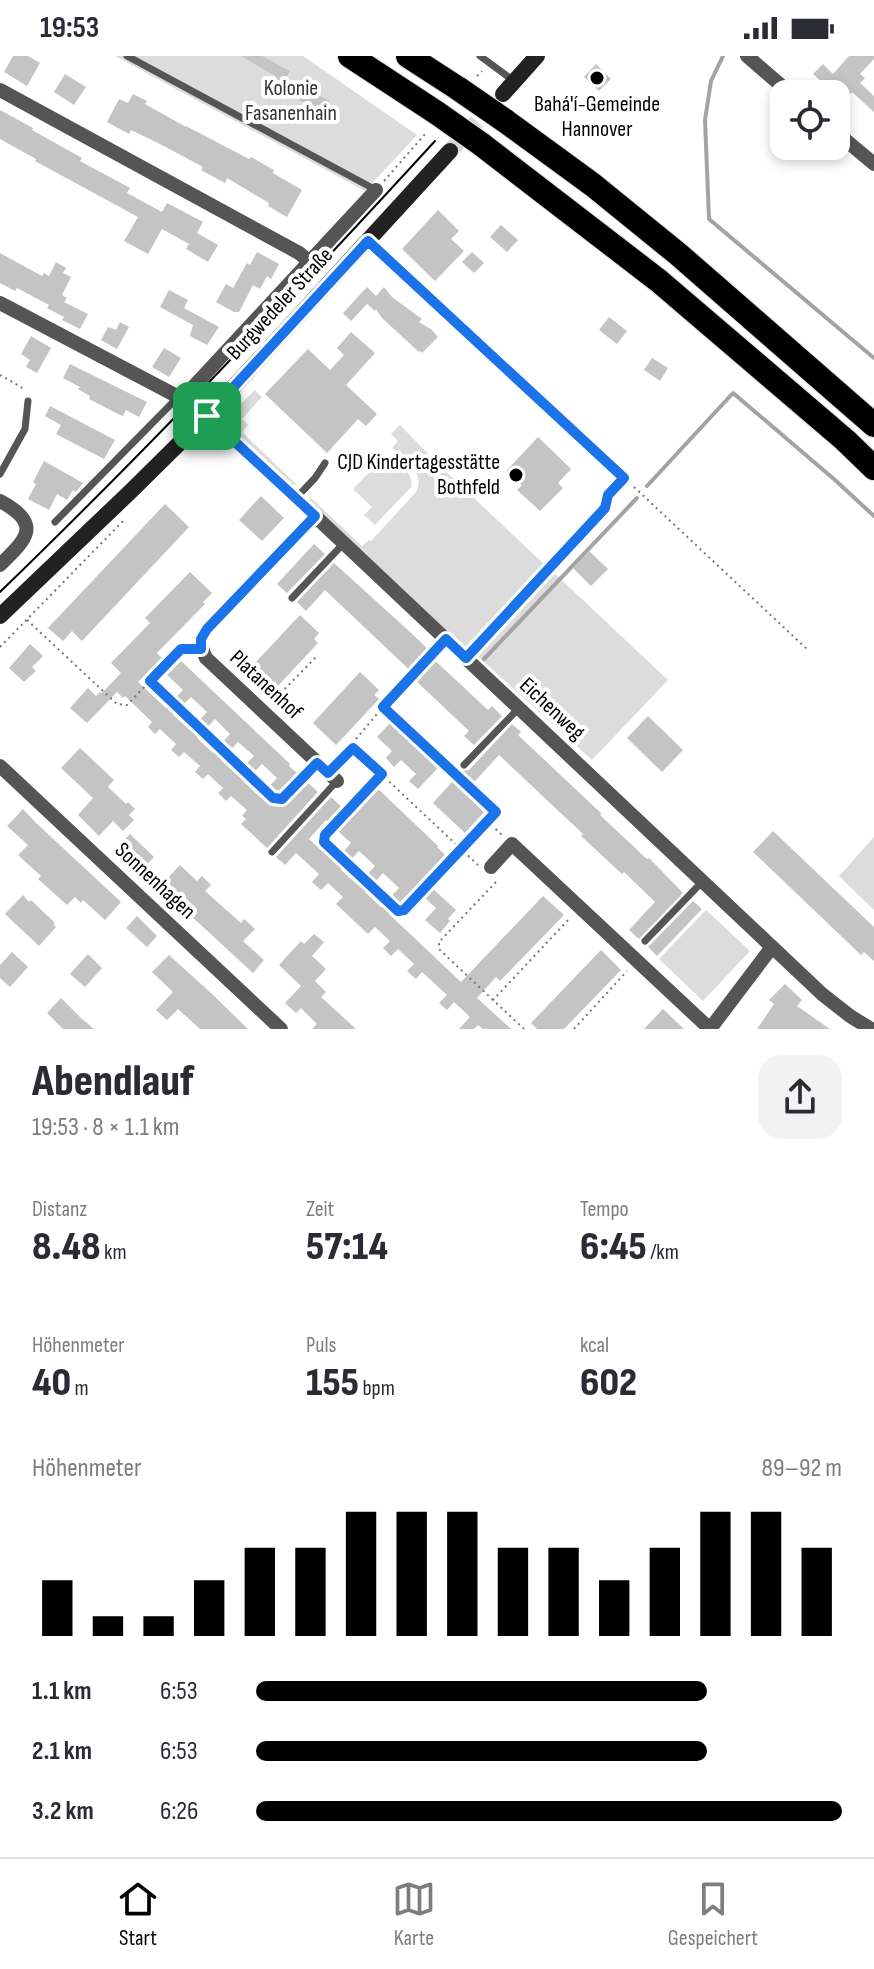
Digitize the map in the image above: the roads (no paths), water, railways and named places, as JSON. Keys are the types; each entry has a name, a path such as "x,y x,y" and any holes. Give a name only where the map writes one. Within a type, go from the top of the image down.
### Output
{"highway":[{"path":"350,56 431,123 481,144 659,281 874,468"},
{"path":"408,56 504,120 593,185 678,254 874,425"}],"main road":[{"path":"503,94 537,56"},
{"name":"Burgwedeler Straße","path":"0,616 207,416 450,151"}],"street":[{"path":"747,56 775,80"},
{"path":"0,90 299,253 310,262"},
{"path":"850,144 874,164"},
{"name":"Burgwedeler Straße","path":"180,398 376,190"},
{"path":"368,241 624,478 608,495"},
{"name":"Eichenweg","path":"0,303 190,403 207,416 822,994 871,1029"},
{"path":"0,501 22,516 26,528 26,536 20,546 0,565"},
{"name":"Platanenhof","path":"315,516 207,629 201,639 201,649 206,658 328,773"},
{"path":"328,773 352,750"},
{"name":"Sonnenhagen","path":"0,766 281,1029"},
{"path":"485,868 512,844 710,1029 772,947"}],"lane":[{"path":"127,56 376,190"},
{"path":"480,56 514,81"},
{"name":"Burgwedeler Straße","path":"55,522 180,398"},
{"path":"0,474 25,429 28,401"},
{"path":"296,498 325,463"},
{"path":"292,598 344,543"},
{"path":"464,765 518,708"},
{"path":"272,852 328,773"},
{"path":"645,941 702,881"}],"waterway":[{"path":"723,56 711,81 705,120 709,219 874,358"},
{"path":"647,486 733,393 874,516"},
{"path":"484,659 637,498"}],"tunnel":[{"path":"450,151 495,102"}],"tram line":[{"path":"0,592 221,370 435,141"}],"place":[{"name":"Bahá'í-Gemeinde Hannover","path":"597,78"},
{"name":"CJD Kindertagesstätte Bothfeld","path":"516,475"}],"park label":[{"name":"Kolonie Fasanenhain","path":"291,100"}]}
